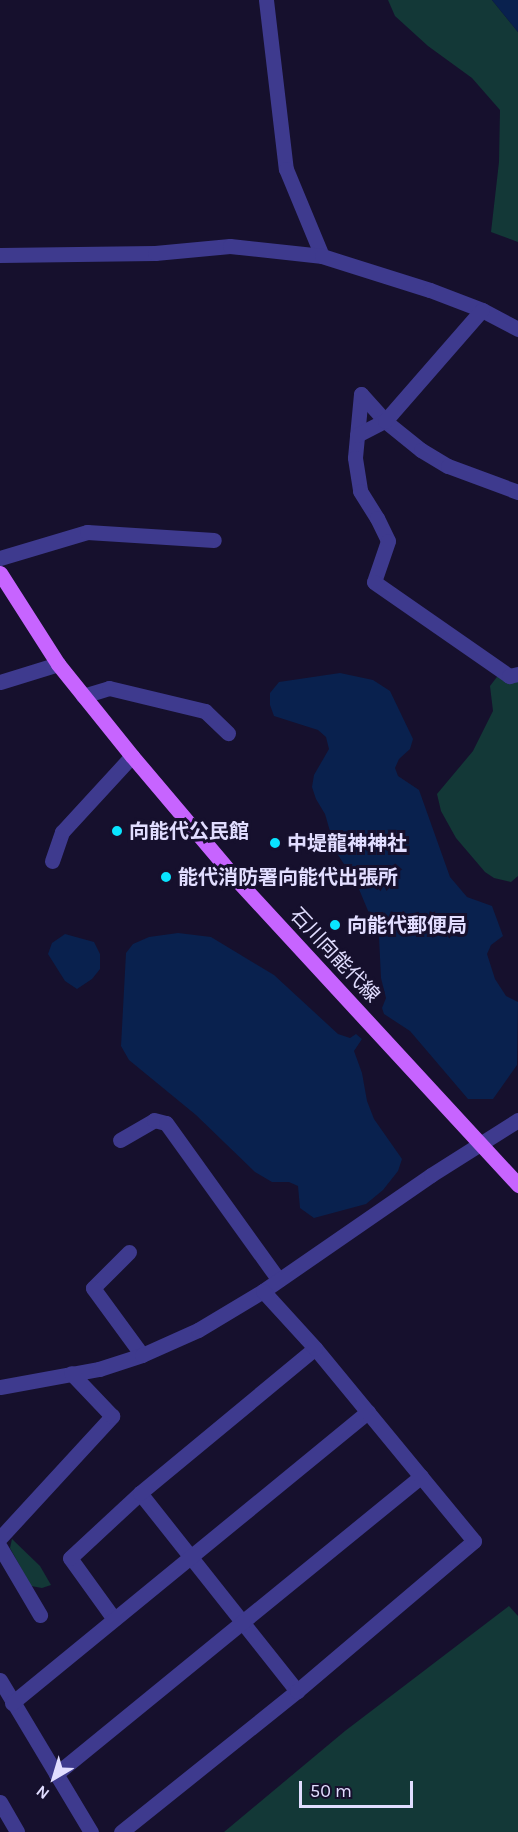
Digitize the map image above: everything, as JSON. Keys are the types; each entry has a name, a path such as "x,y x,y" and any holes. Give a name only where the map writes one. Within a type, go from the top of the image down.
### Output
{"main road":[{"name":"石川向能代線","path":"0,573 58,664 235,878 518,1185"}],"street":[{"path":"266,0 286,169 322,256"},
{"path":"0,255 155,253 230,246 322,256 397,278 482,310 518,329"},
{"path":"357,435 385,422 482,310"},
{"path":"518,492 448,466 421,450 385,422 361,394 355,458 360,491 388,541 375,582 509,676 518,674"},
{"path":"0,558 87,532 214,540"},
{"path":"0,682 58,664"},
{"path":"83,696 109,688 205,711 228,733"},
{"path":"52,861 62,832 132,756"},
{"path":"120,1140 154,1120 166,1123 279,1280"},
{"path":"0,1387 99,1369 142,1355 198,1330 263,1291 480,1143 518,1120"},
{"path":"129,1252 93,1288 142,1355"},
{"path":"121,1832 297,1691 474,1541 315,1348 263,1291"},
{"path":"114,1619 70,1558 140,1493 315,1348"},
{"path":"0,1538 112,1416 71,1373"},
{"path":"12,1703 368,1412"},
{"path":"56,1774 422,1476"},
{"path":"140,1493 240,1623 297,1691"},
{"path":"0,1547 40,1615"},
{"path":"0,1680 91,1832"},
{"path":"0,1802 4,1819 17,1832"}],"green space":[{"path":"388,0 492,0 518,32 518,242 491,232 499,162 500,110 472,78 428,46 395,16"},
{"path":"500,673 518,677 518,876 511,882 494,878 485,872 456,838 441,811 437,794 473,751 493,711 490,686"},
{"path":"12,1539 40,1566 51,1585 42,1588 31,1586 10,1548"},
{"path":"509,1606 518,1616 518,1832 224,1832 345,1731"}],"water":[{"path":"492,0 518,0 518,32"},
{"path":"340,673 373,680 390,691 413,739 410,749 399,759 395,768 398,776 419,790 450,877 467,897 492,906 503,936 491,945 487,954 495,979 506,996 518,1002 517,1065 493,1099 468,1099 410,1031 384,1014 382,1008 386,998 381,978 379,937 356,882 336,852 325,814 312,787 314,775 329,749 326,737 318,730 274,716 270,705 270,693 279,682"},
{"path":"178,933 211,937 274,975 338,1034 350,1038 356,1034 362,1039 354,1051 362,1073 367,1101 374,1119 402,1159 398,1171 383,1190 366,1204 314,1218 300,1208 298,1186 289,1182 272,1182 255,1172 196,1115 129,1060 121,1046 126,953 133,944 149,937"},
{"path":"65,934 94,942 100,954 100,969 92,979 77,989 65,981 48,954 52,943"}],"place":[{"name":"向能代公民館","path":"117,831"},
{"name":"中堤龍神神社","path":"275,843"},
{"name":"能代消防署向能代出張所","path":"166,877"},
{"name":"向能代郵便局","path":"335,925"}]}
